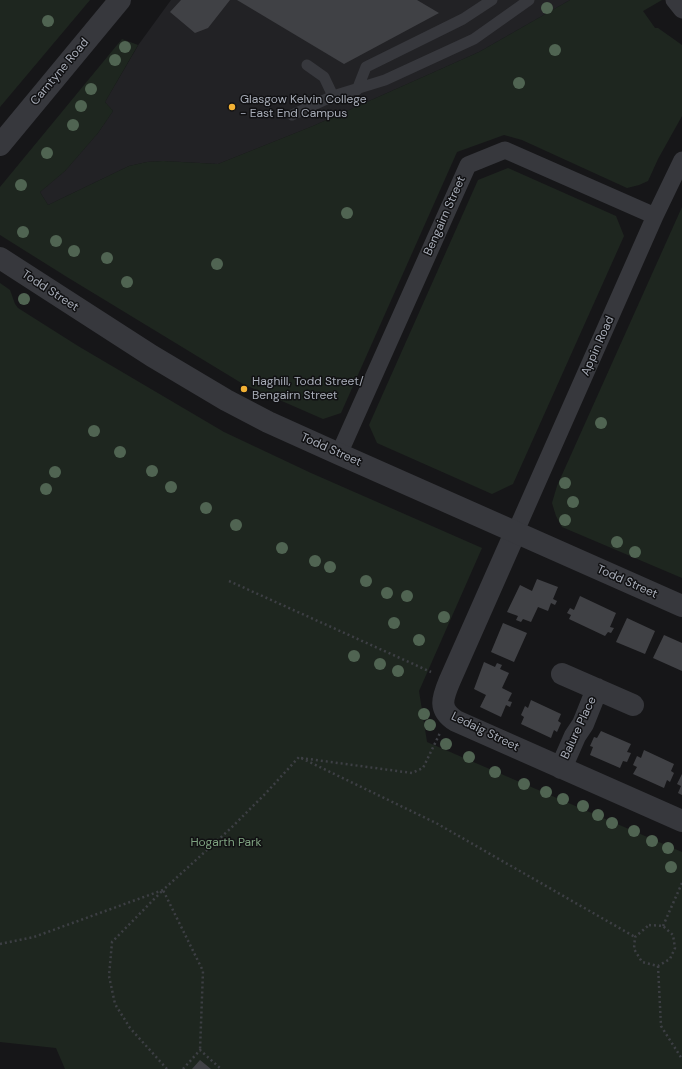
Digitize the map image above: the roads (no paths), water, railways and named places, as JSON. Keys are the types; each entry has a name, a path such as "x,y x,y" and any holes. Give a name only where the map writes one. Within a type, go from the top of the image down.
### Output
{"street":[{"name":"Carntyne Road","path":"0,145 120,0"},
{"path":"674,0 682,10"},
{"name":"Bengairn Street","path":"339,454 468,165 505,150 655,216"},
{"name":"Appin Road","path":"515,533 655,216 682,160"},
{"name":"Todd Street","path":"0,258 152,356 226,400 268,422 682,606"},
{"name":"Ledaig Street","path":"515,533 443,697 444,708 449,716 456,721 682,821"},
{"name":"Balure Place","path":"562,674 633,705"},
{"name":"Balure Place","path":"561,768 575,736 583,724 597,689"}],"lane":[{"path":"357,90 366,67 463,19 492,0"},
{"path":"292,115 333,96 357,90 385,80 474,38 529,0"},
{"path":"307,65 324,78 333,96"}],"place":[{"name":"Glasgow Kelvin College - East End Campus","path":"232,107"},
{"name":"Haghill, Todd Street/ Bengairn Street","path":"244,389"}],"park label":[{"name":"Hogarth Park","path":"226,843"}]}
